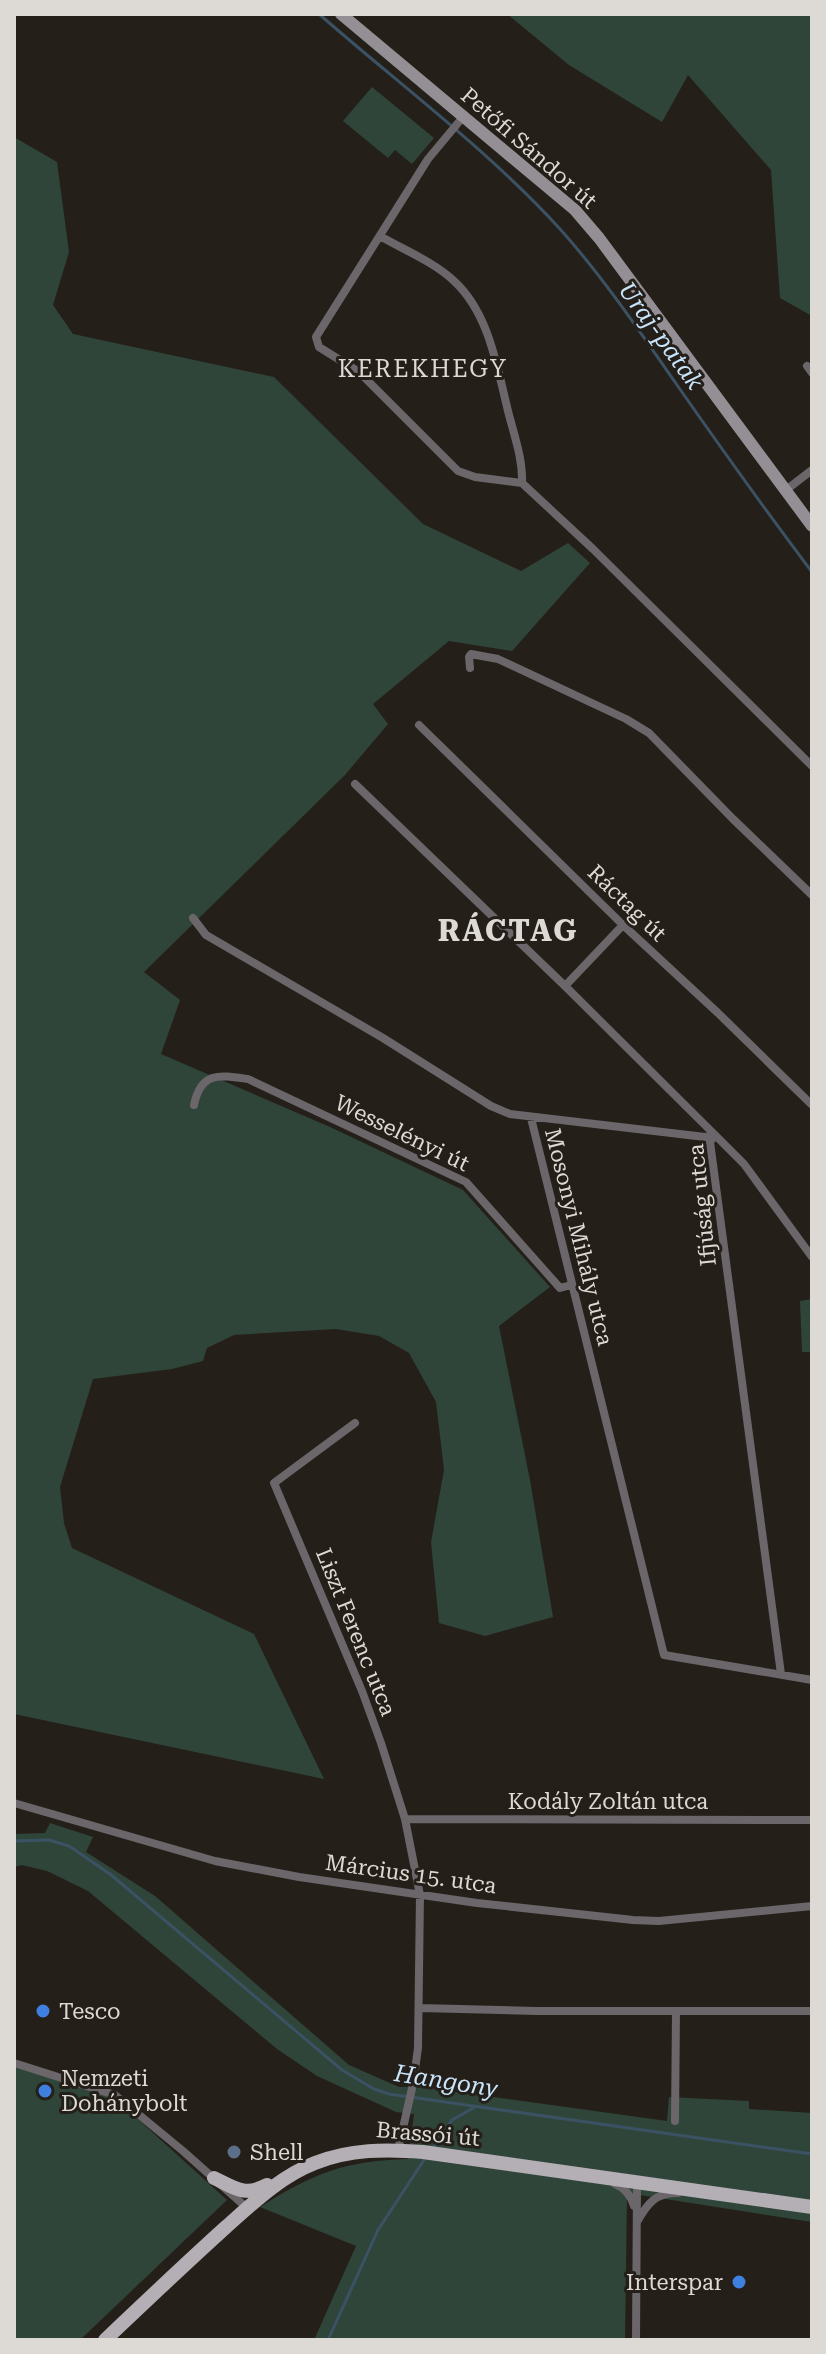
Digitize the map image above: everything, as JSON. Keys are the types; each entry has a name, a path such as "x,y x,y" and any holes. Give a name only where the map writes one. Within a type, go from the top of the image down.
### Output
{"main road":[{"name":"Brassói út","path":"105,2340 247,2208 313,2163 355,2152 398,2150 445,2154 812,2207"},
{"path":"214,2178 249,2192 297,2172"}],"street":[{"name":"Petőfi Sándor út","path":"341,14 462,119 575,210 812,526"},
{"path":"462,119 428,159 317,333 319,347 359,372 458,471 475,477 522,483 812,766"},
{"path":"380,236 454,281 479,316 493,351 520,458 522,483"},
{"path":"786,490 812,470"},
{"path":"470,668 471,654 498,659 626,719 649,733 812,895"},
{"name":"Ráctag út","path":"419,725 812,1105"},
{"name":"Ifjúság utca","path":"355,784 715,1135 710,1142 781,1674"},
{"name":"Mosonyi Mihály utca","path":"193,918 206,935 383,1038 491,1106 531,1118 664,1655 781,1674"},
{"path":"565,986 623,925"},
{"name":"Wesselényi út","path":"194,1105 204,1083 219,1075 248,1079 466,1182 560,1288 571,1285"},
{"path":"531,1118 590,1122 705,1137 715,1135 744,1164 812,1257"},
{"name":"Liszt Ferenc utca","path":"355,1423 274,1483 381,1743 405,1819 420,1895 418,2048 398,2150"},
{"path":"781,1674 812,1680"},
{"name":"Március 15. utca","path":"14,1803 215,1861 420,1895 659,1921 812,1906"},
{"name":"Kodály Zoltán utca","path":"405,1819 812,1820"},
{"path":"420,2008 812,2011"},
{"path":"675,2121 676,2011"},
{"path":"14,2063 115,2095 247,2208"},
{"path":"603,2178 623,2188 632,2201 637,2223"},
{"path":"636,2340 637,2184"},
{"path":"637,2223 647,2205 660,2196 670,2193 722,2195"}],"green space":[{"path":"507,14 812,14 812,316 780,298 771,170 688,75 662,122 569,65"},
{"path":"372,87 434,138 412,164 395,150 388,158 343,121"},
{"path":"14,137 57,162 69,252 53,305 73,334 274,377 423,524 521,571 568,543 590,563 512,651 449,641 373,704 388,724 345,775 144,972 180,1000 161,1054 330,1127 463,1190 550,1287 499,1326 553,1617 485,1636 439,1623 431,1542 444,1470 436,1402 409,1353 379,1336 336,1329 234,1335 207,1348 203,1361 172,1369 93,1379 60,1487 64,1523 72,1548 254,1634 324,1779 14,1714"},
{"path":"812,1299 812,1352 802,1352 800,1301"},
{"path":"50,1823 93,1837 86,1852 155,1896 349,2065 399,2087 422,2087 667,2121 669,2097 749,2101 749,2109 812,2113 812,2222 627,2193 625,2340 314,2340 356,2246 260,2207 297,2185 330,2171 365,2163 408,2159 414,2114 396,2112 317,2076 277,2049 88,1891 47,1871 22,1865 14,1867 14,1834 45,1833"},
{"path":"14,2067 106,2095 119,2102 227,2200 80,2340 14,2340"}],"waterway":[{"name":"Uraj-patak","path":"319,14 473,145 560,229 621,305 812,572"},
{"name":"Hangony","path":"14,1841 49,1840 69,1846 110,1874 342,2070 374,2089 389,2094 812,2154"},
{"path":"433,2148 452,2120 475,2107"},
{"path":"328,2340 378,2230 426,2157"}],"place":[{"name":"Tesco","path":"43,2011"},
{"name":"Nemzeti Dohánybolt","path":"45,2091"},
{"name":"Shell","path":"234,2152"},
{"name":"Interspar","path":"739,2282"}],"district":[{"name":"KEREKHEGY","path":"423,369"},
{"name":"RÁCTAG","path":"508,930"}]}
